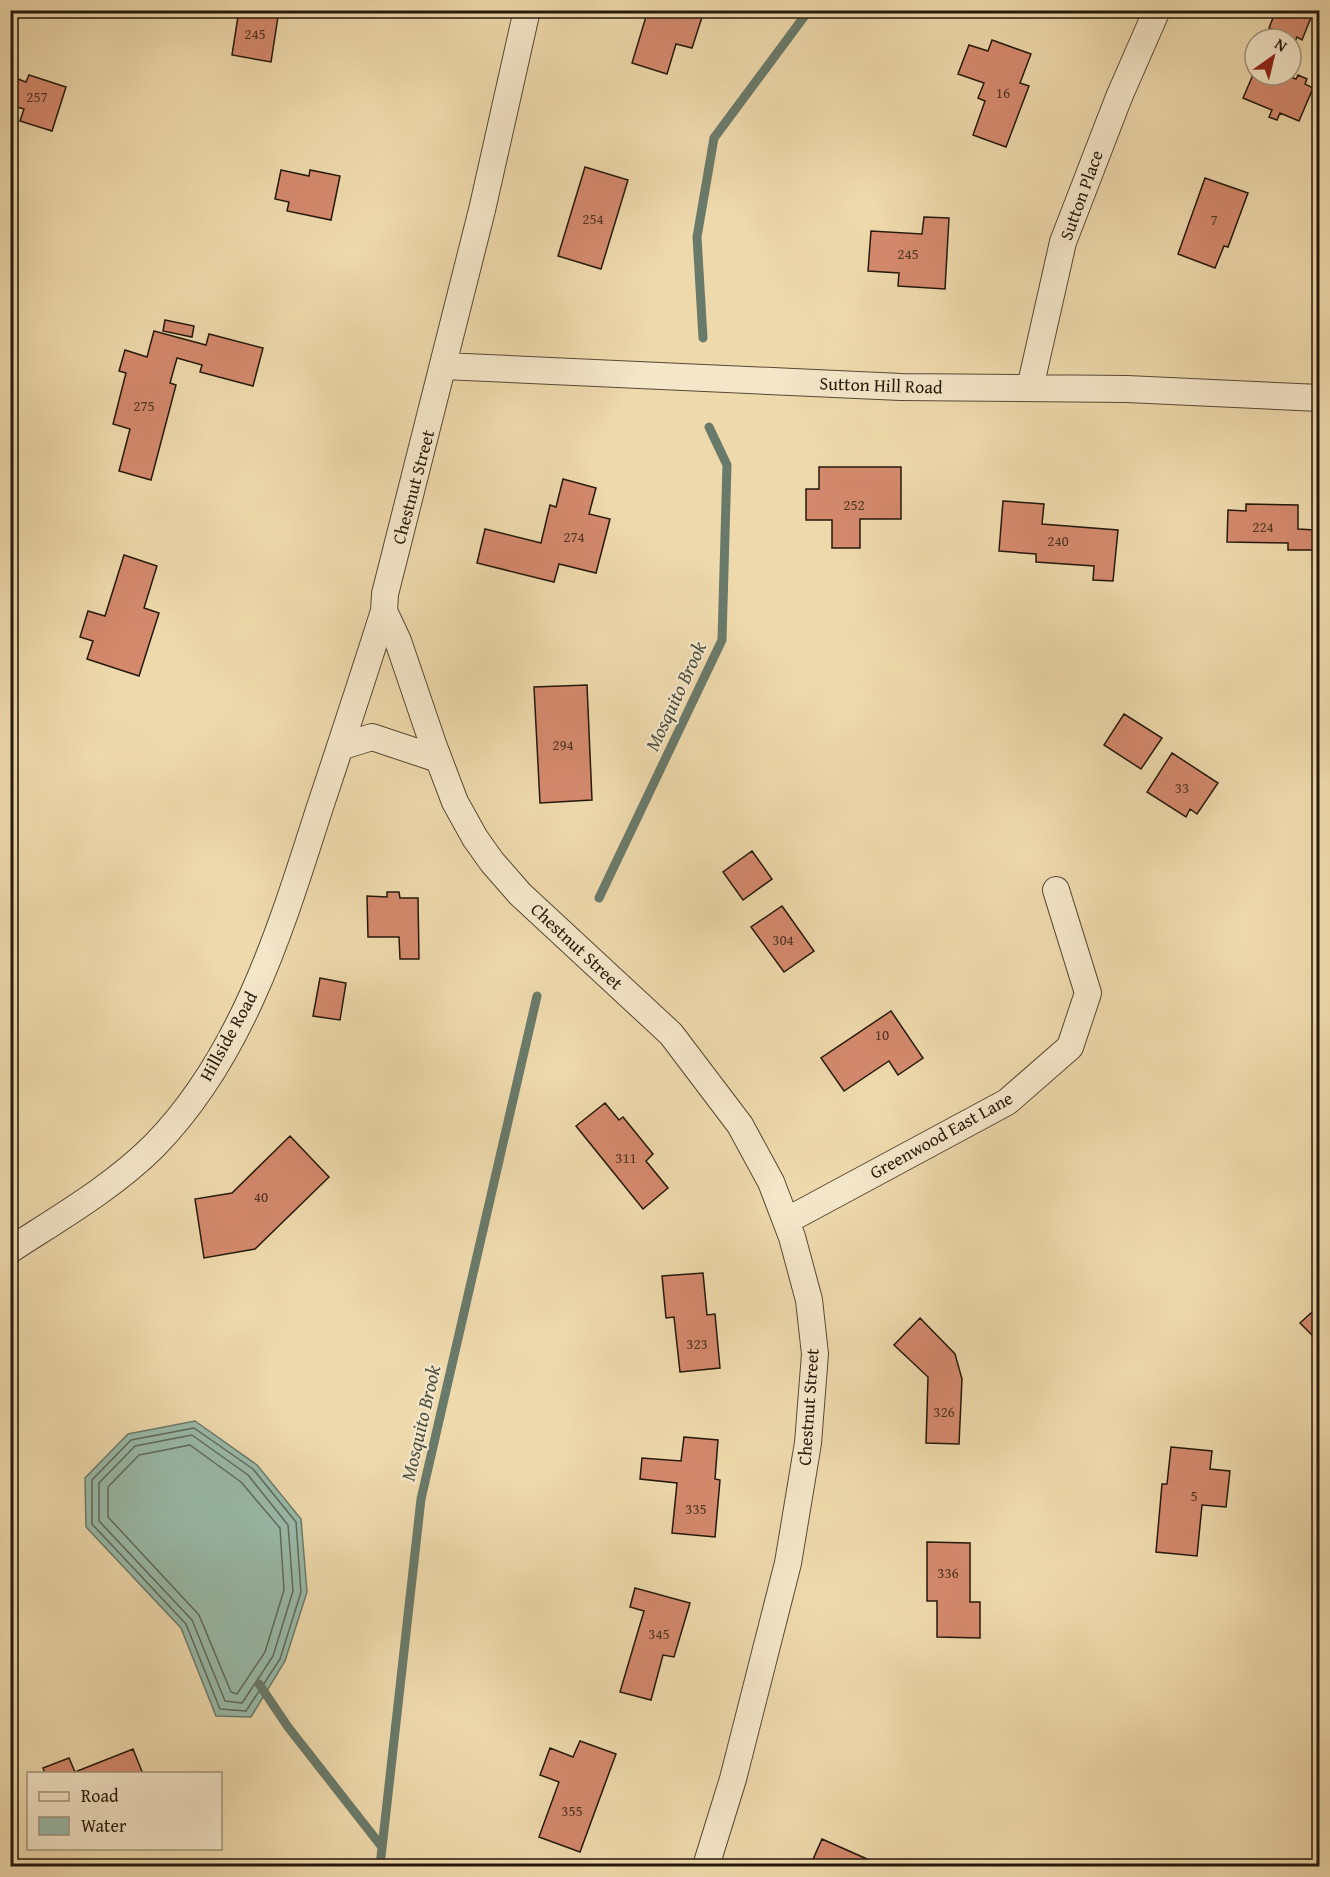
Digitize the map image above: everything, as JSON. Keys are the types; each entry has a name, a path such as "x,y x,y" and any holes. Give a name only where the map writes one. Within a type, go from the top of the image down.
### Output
{"street":[{"name":"Chestnut Street","path":"527,10 443,366 385,594 384,611 399,641 438,759 455,802 492,862 520,894 671,1034 740,1125 771,1182 786,1221 809,1300 814,1354 808,1443 788,1563 733,1779 706,1866"},
{"name":"Sutton Place","path":"1030,388 1063,242 1119,97 1157,10"},
{"name":"Sutton Hill Road","path":"443,366 901,387 1127,389 1320,398"},
{"name":"Hillside Road","path":"10,1250 99,1191 153,1147 186,1107 223,1052 276,944 384,611"},
{"path":"340,747 372,736 438,759"},
{"name":"Greenwood East Lane","path":"786,1221 1007,1102 1070,1047 1088,993 1056,891"}],"water":[{"path":"195,1421 257,1465 301,1519 307,1592 285,1661 251,1717 216,1716 181,1628 86,1527 85,1478 128,1434"}],"building":[{"path":"239,10 279,10 271,62 232,55"},
{"path":"648,10 690,10 703,14 692,48 676,44 667,74 632,63"},
{"path":"1276,10 1304,10 1312,15 1303,38 1303,27 1269,27"},
{"path":"992,40 1031,54 1020,83 1029,86 1006,147 973,135 985,101 978,98 984,83 958,74 969,45 988,51"},
{"path":"29,75 66,87 52,131 20,121 24,109 10,105 10,76 26,82"},
{"path":"1303,77 1307,79 1305,84 1313,88 1299,121 1280,113 1277,120 1269,117 1272,110 1243,98 1248,87 1303,87"},
{"path":"585,167 628,180 601,269 558,256"},
{"path":"281,170 309,176 310,170 340,176 331,220 287,211 289,202 275,199"},
{"path":"1205,178 1248,193 1228,247 1224,246 1215,268 1178,254"},
{"path":"924,217 949,218 945,289 898,286 899,273 868,271 871,231 922,234"},
{"path":"165,320 194,326 192,337 163,331"},
{"path":"154,331 206,345 209,334 263,348 253,386 200,372 202,365 177,358 170,383 176,385 151,480 119,471 130,429 113,424 126,373 119,371 125,350 147,357"},
{"path":"819,467 901,467 901,519 860,519 860,548 832,548 832,520 806,520 806,489 819,489"},
{"path":"563,479 596,488 589,514 610,519 596,573 559,564 554,582 477,563 485,529 541,543 550,505 556,507"},
{"path":"1003,501 1044,504 1042,524 1118,530 1113,581 1093,580 1094,566 1036,562 1036,554 999,551"},
{"path":"1246,504 1298,505 1298,529 1315,530 1315,522 1320,522 1320,550 1288,550 1288,543 1227,542 1228,510 1246,511"},
{"path":"124,555 157,566 144,608 159,613 139,676 87,659 93,641 80,637 88,611 105,616"},
{"path":"587,685 592,800 540,803 534,687"},
{"path":"1124,714 1162,738 1141,769 1104,745"},
{"path":"1172,753 1218,783 1197,814 1190,809 1186,817 1147,792"},
{"path":"752,851 772,879 743,900 723,872"},
{"path":"387,892 399,892 400,898 418,898 419,959 400,959 399,937 368,937 367,896 387,897"},
{"path":"782,906 814,951 784,972 751,927"},
{"path":"320,978 346,983 340,1020 313,1016"},
{"path":"891,1011 923,1058 898,1075 889,1061 844,1091 821,1058"},
{"path":"605,1103 619,1120 623,1117 653,1154 646,1161 668,1188 643,1209 576,1126"},
{"path":"290,1136 329,1177 255,1249 204,1258 195,1199 232,1193"},
{"path":"703,1273 707,1315 715,1314 720,1368 680,1372 674,1317 666,1318 662,1276"},
{"path":"1320,1305 1320,1343 1300,1323"},
{"path":"920,1318 955,1354 962,1379 959,1444 926,1443 928,1377 894,1345"},
{"path":"684,1437 718,1440 715,1479 720,1480 715,1537 672,1533 677,1483 640,1479 642,1458 681,1461"},
{"path":"1171,1447 1212,1451 1210,1469 1230,1471 1226,1507 1202,1505 1197,1556 1156,1552 1162,1484 1167,1484"},
{"path":"927,1542 970,1543 970,1602 980,1602 980,1638 937,1637 937,1601 927,1601"},
{"path":"635,1588 690,1603 674,1657 663,1655 651,1700 620,1692 644,1611 630,1607"},
{"path":"580,1741 616,1754 580,1852 539,1837 559,1782 540,1775 550,1748 573,1757"},
{"path":"133,1749 142,1772 75,1772"},
{"path":"69,1758 75,1772 44,1772 43,1768"},
{"path":"822,1839 867,1859 864,1866 810,1866"}],"waterway":[{"name":"Mosquito Brook","path":"703,338 697,237 714,138 809,10"},
{"name":"Mosquito Brook","path":"599,898 722,640 727,465 709,427"},
{"name":"Mosquito Brook","path":"380,1866 421,1499 537,996"},
{"path":"259,1684 288,1727 382,1847"}]}
